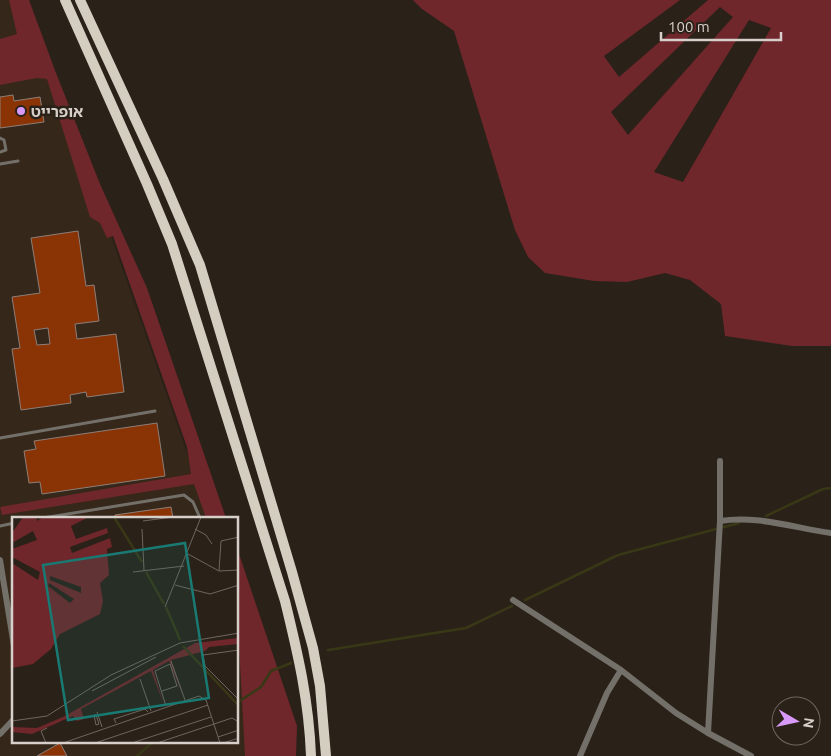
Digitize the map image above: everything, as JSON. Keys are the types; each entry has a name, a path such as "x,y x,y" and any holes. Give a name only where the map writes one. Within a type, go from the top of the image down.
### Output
{"highway":[{"path":"65,0 147,184 175,254 285,601 305,688 312,756"},
{"path":"80,0 163,179 200,265 312,648 320,686 326,756"}],"street":[{"path":"708,733 720,534 720,461"},
{"path":"720,522 737,518 760,520 831,533"},
{"path":"0,560 12,625"},
{"path":"513,600 620,670 676,713 751,756"},
{"path":"580,756 607,693 620,670"},
{"path":"0,734 12,721"}],"lane":[{"path":"0,138 4,140 6,150 0,152"},
{"path":"0,164 18,161"},
{"path":"0,438 156,412"},
{"path":"49,517 184,495 193,502 200,517"},
{"path":"74,513 75,517"}],"shaded area":[{"path":"0,0 28,0 210,517 12,517 12,744 239,744 239,602 275,756 0,756"},
{"path":"9,0 29,0 100,184 147,288 226,517 206,517 194,484 2,515 0,507 191,474 187,447 113,236 107,238 100,223 90,217 47,79 37,78 0,85 0,39 17,34"},
{"path":"413,0 680,0 604,56 619,77 708,0 831,0 831,346 792,346 725,336 721,304 690,280 665,273 627,282 594,281 545,273 528,257 515,230 454,31 422,9","holes":["720,7 733,17 628,135 611,112","749,20 771,28 683,182 654,172"]},
{"path":"239,554 297,726 296,756 245,756 239,645"}],"building":[{"name":"אופרייט","path":"13,95 14,101 40,97 44,122 0,128 0,97"},
{"path":"78,231 86,286 94,285 99,321 75,324 77,339 116,334 124,392 87,397 86,392 70,395 71,403 21,410 12,349 20,348 12,297 40,293 31,238","holes":["48,328 50,344 37,345 34,330"]},
{"path":"157,423 165,476 42,494 40,482 29,483 24,451 36,449 34,441"},
{"path":"171,507 173,517 115,517 115,515"},
{"path":"61,744 67,756 37,756"}],"waterway":[{"path":"766,516 823,489 831,488"},
{"path":"525,600 618,555 739,523"},
{"path":"328,650 466,628 512,606"},
{"path":"239,701 261,687 271,671 291,663"},
{"path":"137,756 151,744"}],"place":[{"name":"אופרייט","path":"21,111"}]}
